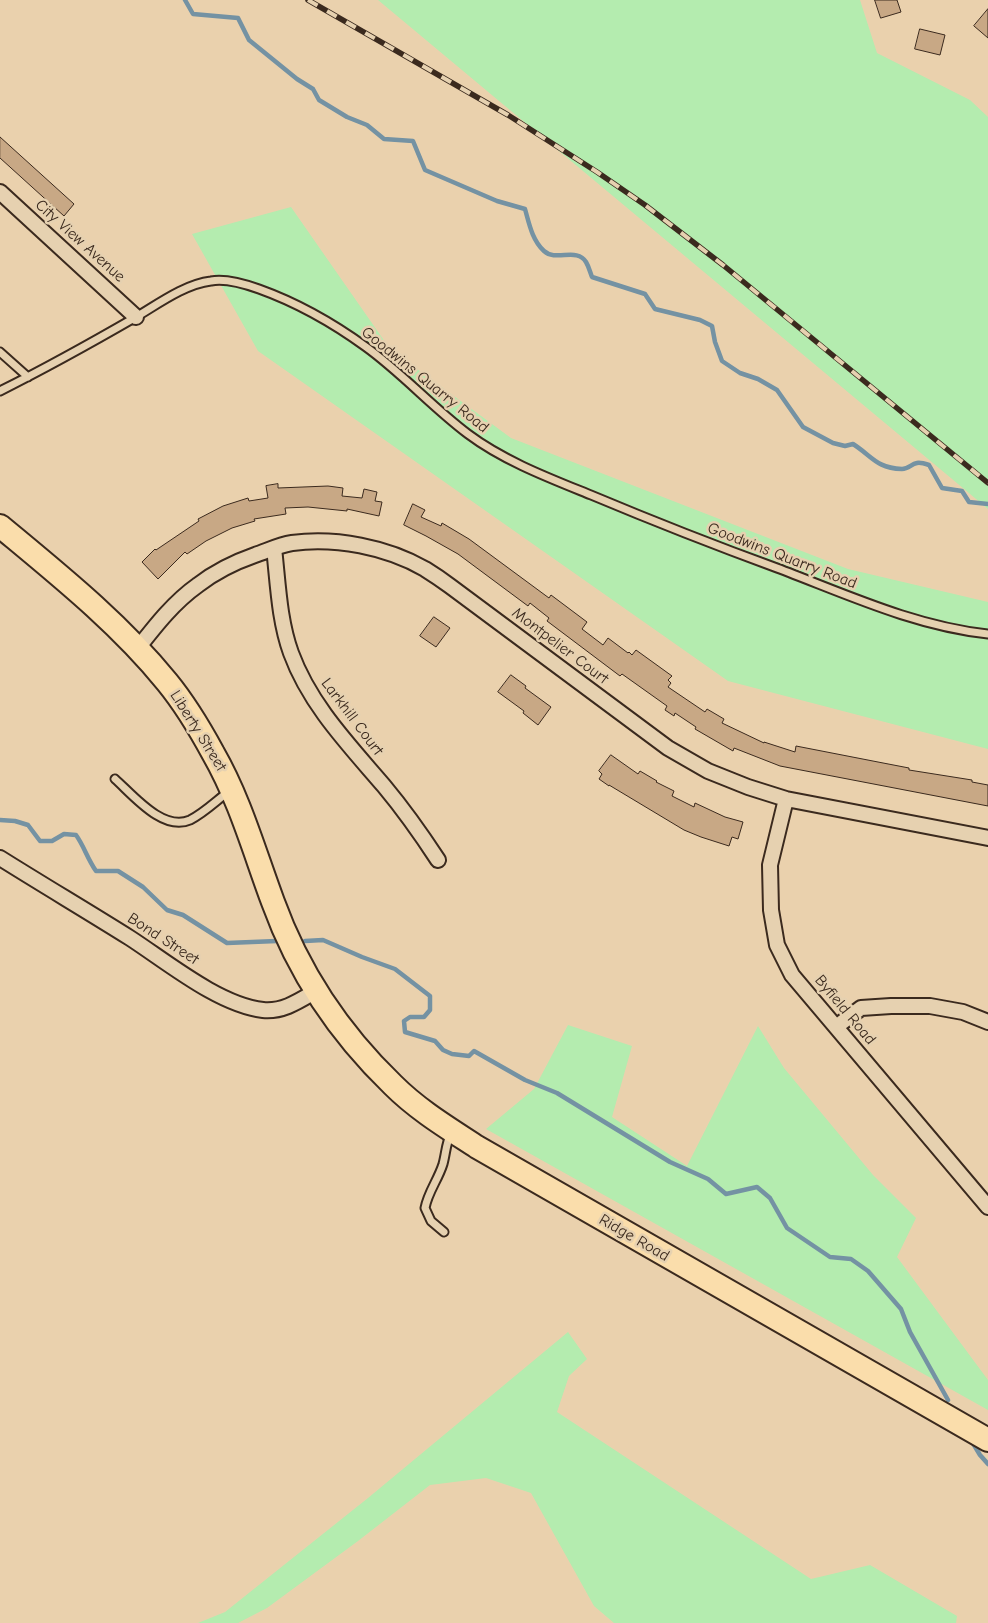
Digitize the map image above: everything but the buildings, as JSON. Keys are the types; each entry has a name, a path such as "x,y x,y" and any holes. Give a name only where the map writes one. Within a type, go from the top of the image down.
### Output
{"highway":[{"name":"Liberty Street","path":"0,526 88,600 138,648 168,683 190,714 232,788 250,834 273,903 286,934 316,991"},
{"name":"Ridge Road","path":"316,991 348,1036 380,1072 414,1104 452,1132 688,1270 988,1440"}],"street":[{"name":"City View Avenue","path":"0,192 136,316"},
{"name":"Montpelier Court","path":"138,648 172,607 198,584 234,563 291,543 352,544 378,550 424,568 668,748 708,771 748,787 786,799 988,838"},
{"name":"Larkhill Court","path":"274,548 282,618 290,651 302,679 316,703 414,824 438,860"},
{"name":"Byfield Road","path":"786,799 770,864 771,910 777,945 792,975 988,1207"},
{"name":"Bond Street","path":"0,858 214,992 230,1000 247,1007 276,1010 291,1006 316,991"},
{"path":"836,1027 861,1008 891,1006 930,1006 963,1012 988,1022"}],"lane":[{"name":"Goodwins Quarry Road","path":"0,391 170,296 212,280 249,286 278,296 319,316 367,348 468,434 489,448 521,464 686,534 873,606 935,625 967,632 988,634"},
{"path":"0,352 28,377"},
{"path":"115,779 160,818 173,822 190,820 232,788"},
{"path":"444,1232 431,1221 425,1208 428,1195 443,1163 448,1140 452,1132"}],"green space":[{"path":"378,0 860,0 877,53 970,100 988,117 988,509"},
{"path":"291,207 390,349 511,438 848,569 988,602 988,749 728,681 258,351 192,234"},
{"path":"568,1025 632,1046 612,1117 687,1166 758,1026 784,1068 873,1175 916,1218 897,1257 988,1380 988,1410 486,1129 534,1089"},
{"path":"568,1332 587,1359 569,1376 557,1412 811,1579 870,1565 957,1616 956,1623 614,1623 594,1606 531,1493 486,1478 430,1485 267,1608 238,1623 198,1623 225,1612 368,1498"}],"waterway":[{"path":"185,0 193,14 238,18 249,40 297,79 313,89 319,100 347,117 367,125 384,139 413,141 425,170 497,201 525,209 534,237 544,251 554,255 577,255 586,262 592,277 645,294 655,309 700,320 712,326 715,342 722,361 740,373 758,379 777,390 803,427 833,443 845,446 853,444 875,461 886,466 902,469 918,463 929,465 942,488 962,491 969,502 988,504"},
{"path":"0,820 15,821 28,825 40,841 52,841 64,834 76,835 96,871 118,871 143,887 167,910 183,915 227,943 277,941"},
{"path":"305,941 323,940 395,969 430,996 430,1010 424,1017 410,1017 404,1021 405,1032 435,1041 443,1050 452,1054 469,1056 474,1051 525,1080 557,1093 670,1162 708,1179 726,1194 757,1187 770,1198 787,1228 830,1257 851,1259 868,1271 901,1309 910,1332 948,1400"},
{"path":"971,1440 988,1464"}],"railway":[{"path":"308,0 508,115 645,205 723,265 988,483"}]}
